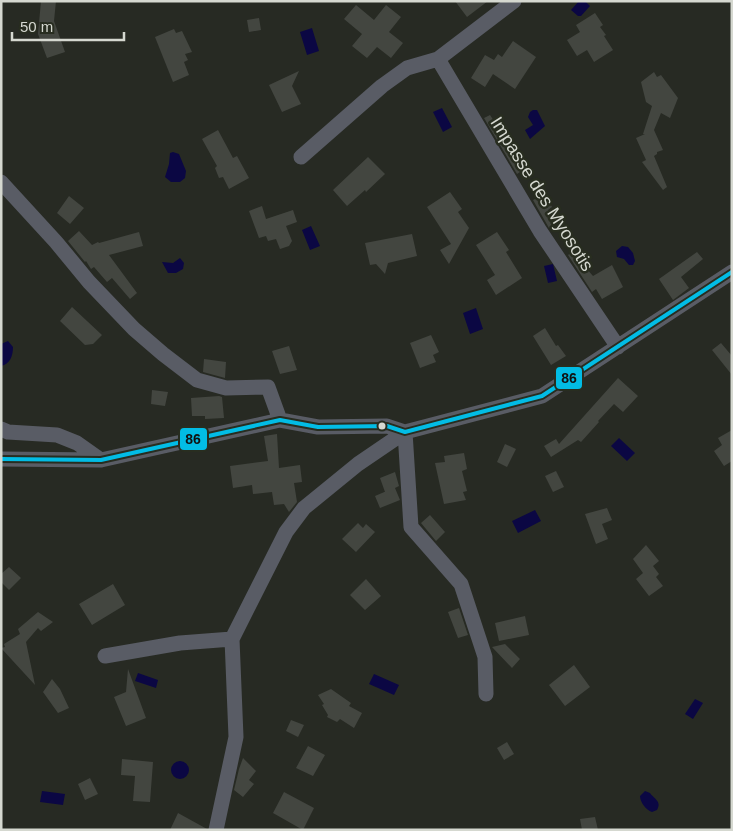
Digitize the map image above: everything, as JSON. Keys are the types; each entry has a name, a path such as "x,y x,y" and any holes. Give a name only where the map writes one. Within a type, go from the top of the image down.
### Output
{"street":[{"path":"301,157 407,68 438,59 514,1"},
{"name":"Impasse des Myosotis","path":"438,59 540,231 618,347"},
{"path":"1,182 56,242 88,282 134,329 156,348 197,380 226,388 268,387 280,420"},
{"path":"216,830 236,737 232,638 286,532 304,508 358,464 405,432 542,396 732,272"},
{"path":"1,459 101,460 280,420 318,427 387,426 405,432"},
{"path":"1,430 57,435 77,443 101,460"},
{"path":"405,432 411,527 461,584 485,657 486,694"},
{"path":"105,656 180,643 232,638"}],"shaded area":[{"path":"579,1 585,1 590,6 581,16 578,16 571,10"},
{"path":"312,28 319,51 307,55 300,32"},
{"path":"442,108 452,127 443,132 433,112"},
{"path":"533,110 537,110 545,126 530,139 525,130 533,125 528,117"},
{"path":"170,153 179,154 186,171 185,178 180,182 171,182 165,177"},
{"path":"311,226 320,246 310,250 302,230"},
{"path":"622,246 628,247 633,253 635,261 633,265 629,265 624,259 617,257 616,251"},
{"path":"180,258 184,263 183,269 176,273 168,273 162,262 173,263"},
{"path":"553,264 557,281 548,283 544,266"},
{"path":"476,308 483,329 470,334 463,313"},
{"path":"8,341 13,347 12,356 7,363 1,366 1,344"},
{"path":"619,438 635,453 627,461 611,446"},
{"path":"535,510 541,521 518,533 512,521"},
{"path":"138,673 158,680 156,688 135,681"},
{"path":"374,674 399,685 394,695 369,684"},
{"path":"695,699 703,703 693,719 685,714"},
{"path":"180,761 186,764 189,770 186,776 180,779 174,776 171,770 174,764"},
{"path":"42,791 65,794 63,805 40,802"},
{"path":"645,791 657,800 659,804 657,810 652,812 642,803 640,796"}],"building":[{"path":"41,1 56,1 54,21 65,52 47,58 38,34"},
{"path":"455,1 488,1 467,17"},
{"path":"356,5 374,20 386,5 401,17 389,32 403,43 391,58 377,47 367,58 352,46 362,34 344,19"},
{"path":"595,13 603,25 600,27 606,35 604,36 613,50 594,62 587,50 577,56 567,40 580,32 576,25"},
{"path":"259,18 261,30 249,32 247,20"},
{"path":"174,29 176,33 182,31 192,52 185,54 188,60 184,62 189,75 173,82 155,37"},
{"path":"513,41 536,57 515,89 493,74 485,87 471,78 485,55 494,60 498,54 502,57"},
{"path":"299,71 292,86 301,104 282,112 269,85"},
{"path":"654,72 657,77 661,75 678,98 670,118 661,113 654,130 663,150 657,152 654,156 667,187 663,190 642,162 646,160 636,138 645,134 643,134 652,106 646,102 641,82"},
{"path":"490,115 514,151 516,150 526,168 517,174 484,118"},
{"path":"218,130 233,158 237,156 249,178 229,189 223,177 219,178 215,168 217,166 202,139"},
{"path":"368,157 385,174 366,192 365,190 347,206 333,190"},
{"path":"450,192 462,209 458,212 469,228 449,264 440,250 451,244 427,207"},
{"path":"545,194 552,207 548,210 555,224 549,228 533,200"},
{"path":"69,196 84,208 70,224 57,213"},
{"path":"262,206 266,219 293,210 297,222 286,226 292,241 289,246 280,249 276,239 268,241 266,236 259,238 249,211"},
{"path":"79,231 92,245 139,232 143,246 109,255 137,293 130,299 112,278 107,282 94,267 91,269 68,241"},
{"path":"497,232 509,250 506,252 522,278 496,295 487,280 495,275 476,245"},
{"path":"412,234 417,256 388,263 385,274 376,264 370,265 365,243"},
{"path":"572,252 593,276 612,265 623,287 602,299 596,289 592,292 568,255"},
{"path":"697,252 703,259 681,277 689,288 673,300 659,279"},
{"path":"72,307 102,335 93,344 85,345 60,321"},
{"path":"545,328 556,346 558,345 566,356 551,365 533,336"},
{"path":"431,335 439,352 433,355 436,362 420,368 410,343"},
{"path":"721,343 732,356 732,375 712,350"},
{"path":"289,346 297,370 280,374 272,351"},
{"path":"204,359 226,362 225,378 203,372"},
{"path":"618,378 638,396 623,412 614,404 581,442 578,440 551,457 544,446 556,439 559,444"},
{"path":"152,390 168,392 165,406 151,404"},
{"path":"222,397 224,418 205,419 205,416 192,416 191,398"},
{"path":"732,430 732,461 724,466 714,451 722,445 718,438"},
{"path":"277,434 279,468 300,465 302,482 294,483 297,502 289,512 284,504 274,505 272,492 253,494 252,485 233,488 230,466 268,461 264,436"},
{"path":"505,444 516,449 507,467 497,462"},
{"path":"464,453 467,469 462,471 467,491 463,492 466,500 444,504 435,463 445,462 444,456"},
{"path":"556,471 564,487 553,492 545,476"},
{"path":"395,472 399,486 395,488 400,500 380,508 375,496 385,492 380,478"},
{"path":"607,508 612,520 602,524 608,539 596,544 585,514"},
{"path":"430,515 445,532 436,541 421,523"},
{"path":"358,523 363,528 366,524 375,532 356,552 342,539"},
{"path":"646,545 659,561 653,566 659,574 656,577 663,586 649,596 636,579 643,573 633,559"},
{"path":"9,567 21,578 9,590 1,582 1,574"},
{"path":"366,579 381,596 365,610 350,595"},
{"path":"113,584 125,605 92,625 79,604"},
{"path":"459,608 468,635 458,638 448,612"},
{"path":"38,612 53,622 41,631 38,628 26,642 35,685 1,648 5,647 4,644 20,634 18,629"},
{"path":"525,616 529,635 499,641 495,623"},
{"path":"505,644 520,659 512,668 492,647"},
{"path":"574,665 590,687 565,706 549,685"},
{"path":"128,669 146,718 126,726 114,697 126,692"},
{"path":"52,679 60,689 69,708 58,713 43,692"},
{"path":"331,689 351,703 349,706 362,713 354,728 340,719 337,722 327,717 328,715 322,705 324,704 318,695"},
{"path":"291,720 304,725 298,737 286,731"},
{"path":"507,742 514,754 504,760 497,748"},
{"path":"308,746 325,755 313,776 296,768"},
{"path":"243,758 256,771 249,780 254,784 243,797 234,790"},
{"path":"122,759 153,762 150,802 133,801 135,776 121,775"},
{"path":"90,778 98,794 85,800 78,784"},
{"path":"284,792 314,808 303,830 273,813"},
{"path":"178,813 207,829 207,830 170,830"},
{"path":"595,817 598,830 582,830 580,819"}],"transit line":[{"name":"86","path":"1,459 101,460 280,420 318,427 387,426 405,432 542,396 732,272"}]}
